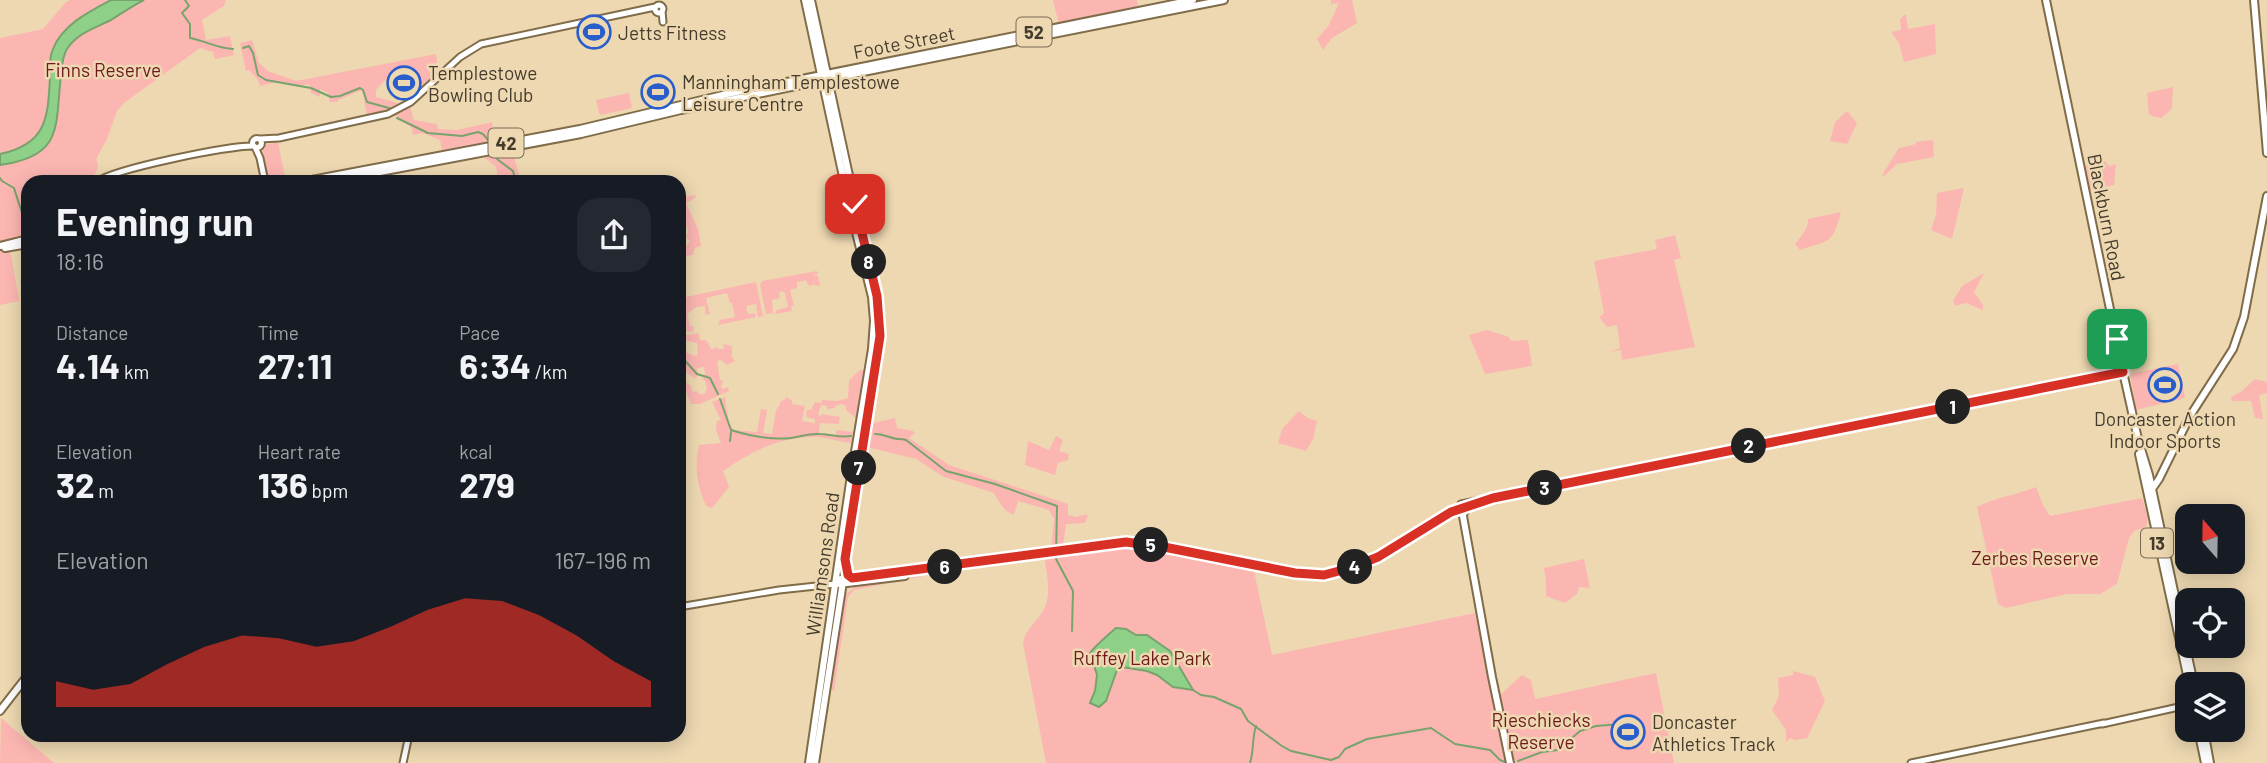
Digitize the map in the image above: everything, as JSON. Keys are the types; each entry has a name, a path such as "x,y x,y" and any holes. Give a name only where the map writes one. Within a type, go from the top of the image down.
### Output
{"main road":[{"name":"Williamsons Road","path":"805,0 859,232 873,306 874,332 839,582 809,763"},
{"name":"Williamsons Road","path":"811,0 824,55 826,98 879,304 880,336 845,559 839,582 841,593 815,763"},
{"name":"52","path":"1143,13 1163,12 1193,0"},
{"name":"52","path":"1143,13 1224,0"},
{"name":"Blackburn Road","path":"2046,0 2175,608"},
{"path":"2254,0 2267,153"},
{"path":"108,175 377,117 411,103 460,57 477,45 658,7"},
{"name":"Foote Street","path":"728,97 1143,13"},
{"path":"824,55 837,71"},
{"path":"805,79 820,67"},
{"name":"Foote Street","path":"361,175 590,129 805,79 823,78 837,71 874,67"},
{"path":"257,144 264,175"},
{"name":"Foote Street","path":"341,175 499,147"},
{"path":"2152,489 2194,410 2231,353 2239,333 2249,296 2267,196"},
{"path":"0,247 21,243"},
{"path":"1459,511 1493,498 2123,372"},
{"path":"2146,479 2167,459"},
{"path":"2146,479 2162,473"},
{"name":"Blackburn Road","path":"2146,479 2152,489 2175,606"},
{"path":"839,582 852,578 1116,543 1139,543 1295,573 1319,575 1360,565 1389,552 1439,514 1459,511 1493,498"},
{"path":"1459,511 1510,763"},
{"path":"845,559 848,575 852,578"},
{"path":"686,606 839,582 889,579 941,568"},
{"path":"841,593 848,586 867,581"},
{"path":"0,713 21,686"},
{"path":"1911,763 2175,708"},
{"path":"404,763 408,742"},
{"path":"2202,742 2208,763"},
{"path":"2205,742 2208,763"}],"green space":[{"path":"70,0 111,0 78,20 57,40 51,55 48,105 42,127 27,143 0,154 0,38 43,29"},
{"name":"Finns Reserve","path":"144,0 226,0 224,6 202,20 206,40 230,36 234,55 215,59 213,52 200,48 124,103 117,111 96,159 98,168 94,175 21,175 21,238 0,242 0,165 20,161 35,154 52,136 58,109 62,62 71,43"},
{"path":"1053,0 1137,0 1138,8 1059,25"},
{"path":"1331,0 1352,0 1357,23 1332,38 1323,50 1317,39 1329,25 1339,3 1331,4"},
{"path":"1904,15 1908,29 1935,24 1936,54 1904,62 1899,43 1891,32 1901,30 1900,19"},
{"path":"252,40 259,63 268,71 296,81 436,54 437,62 428,70 433,76 404,100 385,80 376,90 376,97 398,103 392,108 367,115 362,90 338,102 330,102 328,93 320,89 320,97 311,93 309,84 299,86 277,82 260,86 249,70 246,71 240,43"},
{"path":"2173,87 2172,109 2161,118 2149,115 2147,93"},
{"path":"629,93 632,108 601,115 599,113 596,100"},
{"path":"410,107 414,120 437,124 438,129 457,130 492,122 495,141 442,150 440,140 422,133 413,135 412,128 395,115"},
{"path":"1847,111 1857,123 1847,144 1830,141 1835,122"},
{"path":"1933,140 1934,157 1897,164 1882,175 1899,148"},
{"path":"278,142 285,175 268,175 262,149 265,145"},
{"path":"509,153 511,158 514,157 519,175 498,175 496,167 484,157"},
{"path":"2105,161 2109,166 2116,164 2114,185 2089,190 2084,166"},
{"path":"1964,188 1952,239 1931,230 1936,215 1937,193"},
{"path":"696,195 686,203 686,197"},
{"path":"686,203 698,229 701,246 695,248 693,255 686,256 686,247 690,241 686,237"},
{"path":"1841,212 1835,230 1828,240 1800,250 1795,244 1806,229 1808,219"},
{"path":"1675,235 1681,258 1674,260 1695,347 1622,360 1621,350 1609,352 1620,348 1617,325 1607,327 1599,317 1604,313 1594,261 1657,249 1655,240"},
{"path":"7,249 11,254 19,301 0,305 0,251"},
{"path":"817,271 818,274 812,275 818,276 820,285 815,286 814,281 814,285 809,286 806,280 797,282 797,288 790,290 794,306 791,306 792,311 775,314 777,310 788,307 785,293 782,291 779,292 780,298 772,300 773,313 766,314 760,285 762,281"},
{"path":"1984,273 1974,292 1983,305 1983,310 1966,303 1955,306 1953,301 1962,286"},
{"path":"756,282 763,316 758,317 756,304 746,306 748,314 755,313 756,317 718,325 720,320 735,317 727,293 706,298 710,314 705,315 705,306 696,307 687,314 694,331 687,332 686,297"},
{"path":"1487,330 1509,337 1511,341 1528,340 1532,366 1485,374 1469,335"},
{"path":"699,333 700,340 706,340 712,350 716,347 724,349 723,344 732,346 732,357 735,361 727,365 721,360 717,361 720,380 723,381 721,387 728,387 729,391 700,404 691,404 686,392 686,382 693,392 704,394 707,390 702,379 705,375 704,367 697,368 698,375 695,379 686,372 686,352 698,355 697,343 686,341 686,335"},
{"path":"2178,364 2185,398 2136,410 2130,374"},
{"path":"860,370 865,370 856,418 841,404 827,409 827,406 821,405 818,415 840,417 839,424 820,423 819,433 835,436 837,430 853,432 851,443 805,437 768,446 723,471 729,487 712,508 706,506 699,483 697,461 699,445 721,443 716,430 717,421 721,420 712,402 725,397 729,424 734,430 757,432 761,409 767,410 763,433 772,434 776,411 786,397 792,400 792,404 805,406 802,421 815,423 815,419 806,415 807,410 811,410 815,402 848,398 849,380"},
{"path":"2255,379 2267,382 2267,393 2259,395 2263,419 2255,418 2251,401 2232,401 2231,397"},
{"path":"1299,411 1317,421 1313,439 1306,451 1278,443 1282,429"},
{"path":"895,418 897,428 913,431 915,433 909,438 949,465 1068,504 1068,515 1077,517 1086,514 1088,516 1085,523 1066,524 1063,547 1051,548 1054,519 1049,510 1018,501 1014,515 1004,509 994,493 944,477 916,459 867,447 873,423"},
{"path":"1056,436 1063,440 1059,451 1069,454 1068,460 1058,463 1055,475 1025,465 1028,441 1049,450"},
{"name":"Zerbes Reserve","path":"2036,487 2050,516 2142,498 2148,519 2146,527 2134,531 2129,538 2117,584 2100,594 2067,594 2006,608 1998,604 1977,507"},
{"name":"Ruffey Lake Park","path":"1126,547 1254,571 1272,655 1475,613 1508,763 1046,763 1023,643 1028,630 1046,605 1048,586 1045,561 1050,557"},
{"path":"1032,557 1033,560 929,575 854,590 848,597 834,691 831,689 843,606 846,594 855,587 936,571"},
{"path":"1584,559 1590,588 1579,587 1577,594 1565,603 1546,596 1544,568"},
{"path":"1793,671 1815,677 1825,701 1807,738 1790,738 1786,742 1786,730 1772,710 1779,696 1778,678 1793,675"},
{"name":"Rieschiecks Reserve","path":"1656,673 1674,763 1515,763 1500,695 1522,675 1531,680 1535,699"},
{"path":"1,718 21,735 21,742 29,742 54,763 0,763"}],"shaded area":[{"path":"111,0 144,0 71,43 62,62 58,110 52,136 46,146 36,154 21,161 0,165 0,154 27,144 42,127 48,105 51,55 57,40 78,20"},
{"path":"1116,628 1126,629 1136,635 1147,635 1170,651 1193,690 1173,687 1147,671 1122,667 1117,670 1106,701 1099,707 1090,703 1097,675 1090,653"}],"waterway":[{"path":"185,0 189,6 182,13 190,24 190,38 233,49"},
{"path":"243,48 249,46 258,75 266,80 311,88 331,97 360,88 367,102 389,108"},
{"path":"397,118 428,133 462,136 478,132 489,141"},
{"path":"497,159 513,171 514,175"},
{"path":"0,178 14,188 21,210"},
{"path":"686,362 697,374 710,378 718,394"},
{"path":"720,399 731,430 738,432 776,438 815,434 851,436"},
{"path":"730,441 731,432"},
{"path":"875,434 906,440 946,471 995,484 1057,506 1056,559 1073,591 1072,631"},
{"path":"1193,690 1241,709 1248,721 1291,751 1331,760 1339,757 1345,749 1367,739 1431,728 1455,744 1490,750 1505,762"},
{"path":"1518,761 1542,752 1558,750 1580,731 1596,726 1634,723"},
{"path":"1250,763 1256,726"}],"place":[{"name":"Jetts Fitness","path":"594,32"},
{"name":"Templestowe Bowling Club","path":"404,83"},
{"name":"Manningham Templestowe Leisure Centre","path":"658,92"},
{"name":"Doncaster Action Indoor Sports","path":"2165,385"},
{"name":"Doncaster Athletics Track","path":"1628,732"}],"route":[{"path":"855,204 880,311 880,336 845,559 848,575 852,578 1126,542 1303,575 1330,574 1394,549 1451,512 1493,498 2123,372 2117,339"}]}
